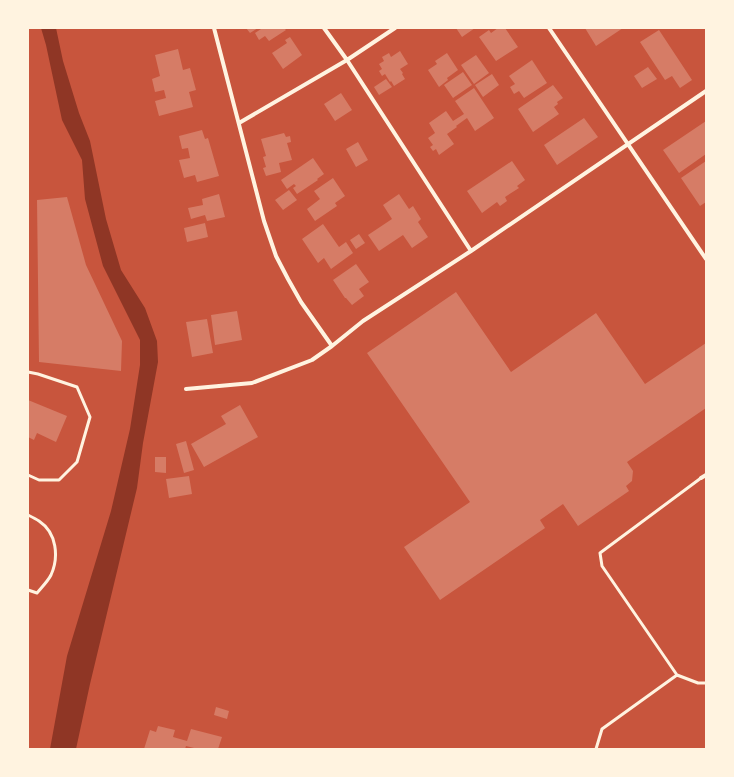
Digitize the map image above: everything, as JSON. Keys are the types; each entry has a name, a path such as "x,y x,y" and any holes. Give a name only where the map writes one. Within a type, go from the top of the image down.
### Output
{"street":[{"path":"214,28 264,221 276,256 301,302 332,346"},
{"path":"324,28 347,60 471,251"},
{"path":"239,123 347,60 394,28"},
{"path":"549,28 706,259"},
{"path":"186,389 252,383 312,360 363,321 471,251 706,92"},
{"path":"701,478 706,475"}],"lane":[{"path":"28,372 77,387 90,417 77,462 59,480 39,480 28,475"},
{"path":"701,478 600,553 602,566 677,675 698,683 706,683"},
{"path":"28,515 40,521 51,533 55,547 55,560 51,576 37,593 28,590"},
{"path":"596,749 602,729 677,675"}],"shaded area":[{"path":"41,28 56,28 63,61 79,113 90,141 106,219 121,270 145,308 157,341 158,362 143,443 137,488 76,749 50,749 67,656 111,511 130,429 140,365 140,340 103,266 85,199 82,160 62,120"}],"building":[{"path":"246,28 258,28 250,33"},
{"path":"260,28 284,28 286,30 269,41 265,36 259,40 255,33 261,29"},
{"path":"456,28 475,28 462,37"},
{"path":"498,28 505,28 518,47 496,61 479,37 489,30 491,33"},
{"path":"585,28 623,28 596,46"},
{"path":"659,30 692,80 680,88 672,76 665,80 640,42"},
{"path":"290,37 302,55 283,69 272,53 287,43 285,40"},
{"path":"178,49 183,70 190,68 196,90 189,92 193,107 159,116 155,101 166,98 164,90 155,92 152,79 160,76 155,55"},
{"path":"400,51 408,64 400,69 405,79 394,86 385,74 382,76 379,71 382,69 379,64 384,61 382,57 389,53 391,57"},
{"path":"447,53 458,70 447,78 448,80 439,87 428,70 437,64 435,61"},
{"path":"476,55 489,73 474,84 461,65"},
{"path":"532,60 547,83 524,98 519,91 514,94 510,87 515,84 509,76"},
{"path":"648,67 657,79 642,88 634,76"},
{"path":"463,72 472,85 453,98 444,85"},
{"path":"492,74 499,85 483,97 475,85"},
{"path":"386,79 392,87 379,95 374,87"},
{"path":"553,85 563,98 557,102 558,104 554,107 559,114 533,132 518,109"},
{"path":"474,88 494,118 475,131 467,118 447,134 454,144 439,155 436,149 433,151 430,147 433,145 428,138 435,133 429,123 446,111 453,121 464,114 455,101"},
{"path":"341,93 352,110 335,121 324,104"},
{"path":"584,118 598,137 557,165 544,145"},
{"path":"706,121 706,154 679,173 663,150"},
{"path":"202,130 205,139 208,138 219,176 197,182 195,175 184,178 179,160 190,158 188,148 182,149 179,136"},
{"path":"284,133 286,137 290,136 291,142 287,143 292,160 279,163 281,172 266,176 263,168 266,167 263,157 266,156 261,139"},
{"path":"358,142 368,160 356,167 346,149"},
{"path":"313,158 324,174 317,179 318,180 297,194 293,188 296,186 294,184 287,189 281,180"},
{"path":"512,161 525,180 517,186 519,188 505,197 507,201 500,206 497,202 482,213 467,191"},
{"path":"706,161 706,202 700,206 681,178"},
{"path":"333,178 345,196 335,203 337,206 315,221 307,209 320,199 314,191"},
{"path":"289,190 297,200 283,210 275,200"},
{"path":"219,194 225,217 207,221 205,215 191,219 188,208 203,205 202,199"},
{"path":"399,194 409,209 413,206 421,219 418,222 428,237 412,248 403,235 379,251 368,235 392,219 383,205"},
{"path":"67,197 86,265 122,341 121,371 39,362 37,200"},
{"path":"205,223 208,237 187,242 184,228"},
{"path":"323,224 339,247 346,242 353,253 331,269 324,258 318,263 302,239"},
{"path":"359,234 365,243 356,249 350,240"},
{"path":"356,264 369,282 359,289 364,296 352,305 345,298 333,280"},
{"path":"456,292 511,372 596,313 645,384 706,343 706,408 627,462 633,471 632,481 626,486 629,491 578,526 563,504 540,520 545,528 440,600 404,547 470,502 367,353"},
{"path":"237,311 242,340 215,345 211,315"},
{"path":"207,319 213,353 192,357 186,322"},
{"path":"28,400 67,416 56,442 37,433 34,440 28,437"},
{"path":"240,405 258,437 204,467 191,444 226,424 221,416"},
{"path":"186,441 194,470 184,473 176,444"},
{"path":"155,457 166,457 166,473 155,472"},
{"path":"189,476 192,494 169,498 166,479"},
{"path":"216,707 229,711 227,719 214,715"},
{"path":"158,726 175,730 173,737 187,741 191,729 222,737 218,749 198,749 186,746 185,749 144,749 150,730 156,732"}]}
